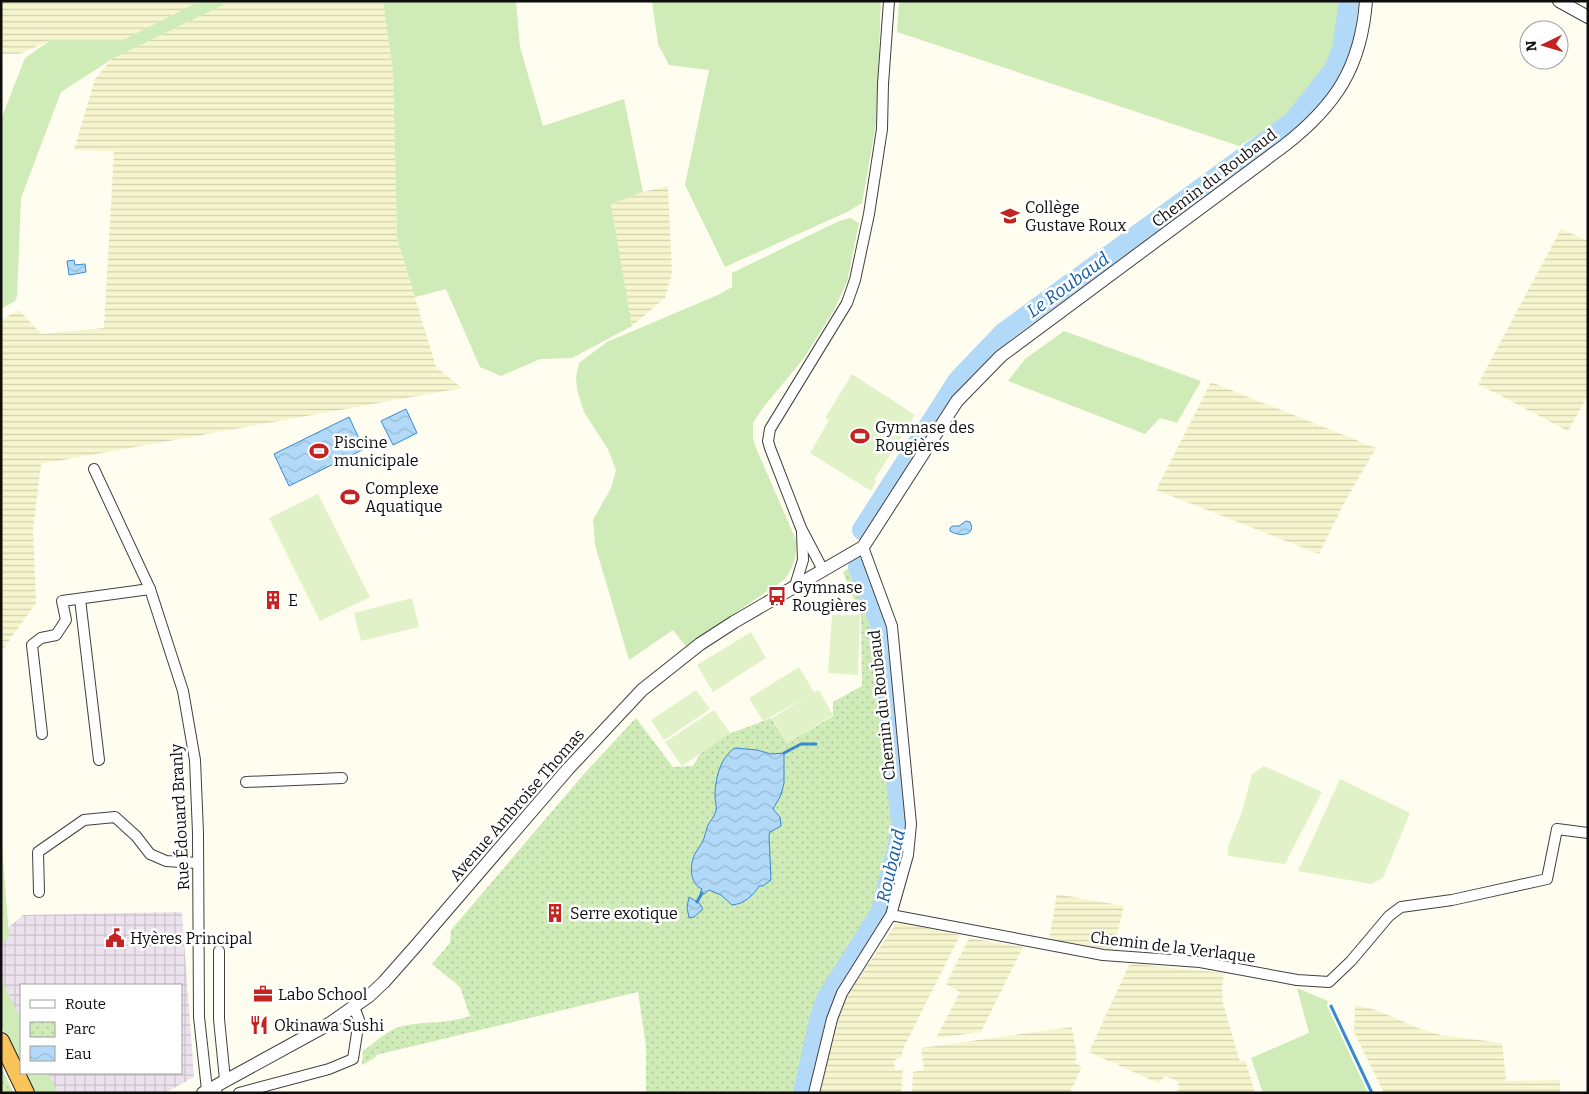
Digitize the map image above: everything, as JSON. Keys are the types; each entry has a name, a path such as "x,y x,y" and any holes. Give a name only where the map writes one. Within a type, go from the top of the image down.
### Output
{"highway":[{"path":"1,1041 26,1093"}],"street":[{"path":"819,572 770,448 768,435 777,416 847,303 855,280 869,214 882,129 889,1"},
{"path":"1559,1 1588,17"},
{"name":"Chemin du Roubaud","path":"814,1093 832,1019 842,992 891,915 908,855 911,824 892,626 863,547 957,401 1001,356 1309,127 1344,84 1356,54 1366,2"},
{"name":"Rue Édouard Branly","path":"94,469 150,589 183,691 195,760 199,1017 209,1092"},
{"path":"795,586 803,560 801,528"},
{"name":"Avenue Ambroise Thomas","path":"209,1092 225,1080 329,1024 369,996 384,982 568,769 642,690 700,644 863,547"},
{"path":"803,560 806,565 819,572"},
{"path":"42,734 32,645 41,638 56,635 66,620 62,601 150,589"},
{"path":"80,599 100,760"},
{"path":"246,782 342,778"},
{"path":"39,892 38,852 84,820 115,817 136,836 150,854 166,861 198,863"},
{"name":"Chemin de la Verlaque","path":"891,915 1103,956 1200,962 1297,980 1329,982 1351,961 1389,916 1401,907 1452,900 1547,879 1557,829 1588,833"},
{"path":"219,951 219,1019 225,1080"},
{"path":"240,1093 329,1069 353,1059 360,1020 354,1007"}],"shaded area":[{"path":"182,912 194,1077 165,1093 56,1093 46,1074 182,1074 182,984 20,984 20,1023 1,984 1,934 23,915"}],"green space":[{"path":"1,1 200,1 123,40 51,40 19,54 1,54"},
{"path":"200,1 231,1 112,59 61,92 21,198 17,296 15,301 1,309 1,119 25,58 51,40 123,40"},
{"path":"231,1 383,1 393,71 397,238 436,367 462,388 41,464 33,530 36,603 1,652 1,320 19,310 41,334 104,328 114,151 74,150 95,79 112,59"},
{"path":"383,1 516,1 520,47 543,126 624,99 643,192 611,204 632,326 572,358 540,359 501,376 480,367 446,289 415,297 397,238 393,71"},
{"path":"652,1 881,1 876,124 862,203 847,212 725,267 685,185 709,70 669,65 658,44"},
{"path":"899,1 1345,1 1339,44 1328,66 1288,116 1239,146 897,32"},
{"path":"668,186 672,273 665,298 632,326 611,204 643,192"},
{"path":"850,218 859,223 847,282 834,310 804,358 762,409 753,423 753,438 756,448 796,540 795,557 790,571 784,580 686,646 673,630 629,660 595,545 593,520 611,488 616,470 608,449 584,412 577,390 576,376 579,363 607,342 720,294 732,287 732,273 839,221"},
{"path":"1561,229 1588,241 1588,395 1568,431 1478,384"},
{"path":"1064,331 1201,381 1177,423 1160,418 1145,434 1008,381 1025,359"},
{"name":"Gymnase des Rougières","path":"852,374 915,415 874,480 876,481 871,491 810,453 829,420 825,418"},
{"path":"1211,382 1376,448 1343,505 1319,554 1156,490"},
{"path":"318,494 370,597 320,621 269,518"},
{"path":"851,567 874,635 893,830 882,881 870,917 818,1001 807,1040 796,1093 646,1093 646,1046 638,992 376,1055 376,1057 362,1065 363,1051 396,1028 414,1024 452,1021 470,1016 460,987 432,964 450,943 451,930 583,775 636,718 673,767 693,766 700,754 726,735 771,718 787,743 833,716 833,702 862,686 861,617 843,572"},
{"path":"412,598 419,627 361,641 354,613"},
{"path":"832,615 860,615 858,675 828,673"},
{"path":"751,632 766,658 713,692 697,665"},
{"path":"799,667 814,692 819,690 833,715 787,743 772,718 806,697 763,721 749,698"},
{"path":"696,690 710,709 664,740 651,720"},
{"path":"714,710 730,733 682,766 665,742"},
{"path":"1264,766 1322,792 1285,864 1228,856 1228,847 1242,811 1252,774"},
{"path":"1340,779 1410,813 1383,878 1371,884 1298,871"},
{"path":"1,833 9,936 6,940 1,941"},
{"path":"1057,894 1124,906 1113,950 1049,940"},
{"path":"901,923 960,935 904,1047 901,1057 893,1061 896,1071 903,1068 901,1093 820,1093 832,1037 847,995 896,924"},
{"path":"969,938 1023,947 981,1032 936,1038 960,992 946,984"},
{"path":"1129,965 1224,973 1223,1003 1240,1062 1245,1060 1255,1093 1173,1093 1180,1089 1177,1081 1165,1076 1158,1083 1089,1052"},
{"path":"1,979 20,1017 20,1062 1,1026"},
{"path":"1297,988 1328,1001 1327,1006 1368,1093 1263,1093 1251,1058 1309,1033"},
{"path":"1355,1005 1376,1010 1423,1030 1441,1035 1502,1043 1506,1081 1560,1080 1560,1093 1384,1093 1354,1032"},
{"path":"1072,1027 1077,1058 1074,1063 1082,1067 1070,1093 912,1093 913,1072 924,1070 921,1048"},
{"path":"1,1067 14,1093 1,1093"},
{"path":"26,1074 48,1074 58,1093 36,1093"}],"water":[{"path":"74,260 75,265 85,264 86,272 69,275 67,261"},
{"path":"406,409 417,433 393,445 381,421"},
{"name":"Piscine municipale","path":"349,417 364,449 289,486 274,454"},
{"path":"966,521 970,522 972,527 969,533 958,534 950,531 952,526 959,526"},
{"path":"735,748 757,750 771,754 784,753 784,783 781,795 773,809 780,817 781,826 770,832 769,835 771,880 763,886 759,886 744,901 732,905 721,895 709,890 704,894 700,893 702,889 693,878 691,867 708,825 716,811 715,790 719,769 726,757"},
{"path":"689,897 699,903 703,909 694,917 689,918 687,907"}],"waterway":[{"name":"Le Roubaud","path":"862,530 958,380 1004,332 1293,121 1333,71 1342,50 1349,1"},
{"name":"Roubaud","path":"803,1093 820,1016 826,999 880,913 899,841 901,823 880,623 858,567"},
{"path":"784,753 801,744 816,744"},
{"path":"697,902 702,893"},
{"path":"1331,1006 1372,1093"}],"place":[{"name":"Collège Gustave Roux","path":"1010,216"},
{"name":"Gymnase des Rougières","path":"860,436"},
{"name":"Piscine municipale","path":"319,451"},
{"name":"Complexe Aquatique","path":"350,497"},
{"name":"Gymnase Rougières","path":"777,596"},
{"name":"E","path":"273,600"},
{"name":"Serre exotique","path":"555,913"},
{"name":"Hyères Principal","path":"115,938"},
{"name":"Labo School","path":"263,994"},
{"name":"Okinawa Sushi","path":"259,1025"}]}
